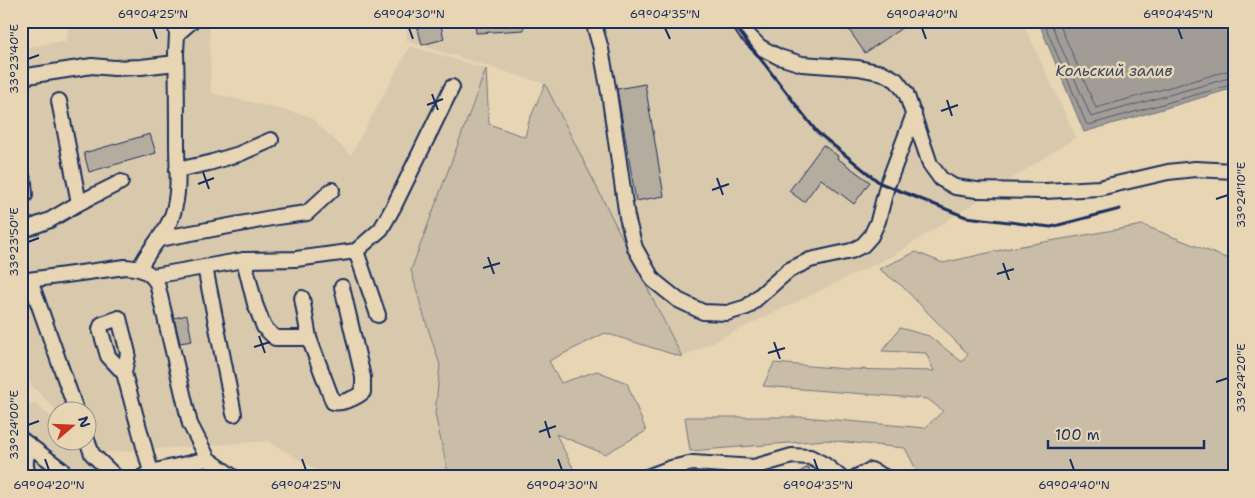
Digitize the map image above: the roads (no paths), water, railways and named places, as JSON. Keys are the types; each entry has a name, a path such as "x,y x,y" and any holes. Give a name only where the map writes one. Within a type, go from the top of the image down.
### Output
{"street":[{"path":"140,268 144,259 163,234 177,199 176,28 192,21"},
{"path":"593,21 601,49 627,217 635,248 653,280 678,300 703,312 727,313 747,307 789,270 810,260 851,251 863,245 871,236 878,221 887,186 914,114"},
{"path":"738,21 746,33 760,47 779,57 802,64 858,68 883,72 896,80 906,93 930,164 941,179 955,187 977,190 1099,188 1177,171 1195,169 1234,172"},
{"path":"21,76 92,66 114,68 176,63"},
{"path":"153,276 244,260 296,259 356,251 381,229 452,87"},
{"path":"60,101 79,203"},
{"path":"178,170 238,154 271,140"},
{"path":"21,173 25,195 21,199"},
{"path":"21,231 50,220 121,182"},
{"path":"159,239 307,213 332,190"},
{"path":"356,251 378,315"},
{"path":"244,260 255,304 264,328 275,338 308,338"},
{"path":"72,400 26,280 125,266 140,268 153,276 157,283 190,424 201,461"},
{"path":"205,267 234,414"},
{"path":"302,298 308,338 333,402 338,403 359,396 363,392 363,377 342,287"},
{"path":"124,373 146,474 201,461 233,477"},
{"path":"25,442 63,474"},
{"path":"25,442 26,471 30,477"},
{"path":"91,450 92,454 116,477"},
{"path":"647,477 670,468 693,463 754,467 792,456 810,457 825,465 840,477"},
{"path":"183,477 201,461"},
{"path":"856,477 871,470 885,477"}],"water":[{"name":"Кольский залив","path":"1038,21 1234,21 1234,88 1084,132"}],"railway":[{"path":"734,21 735,26 817,132 880,183 966,217 1051,227 1120,209"}]}
